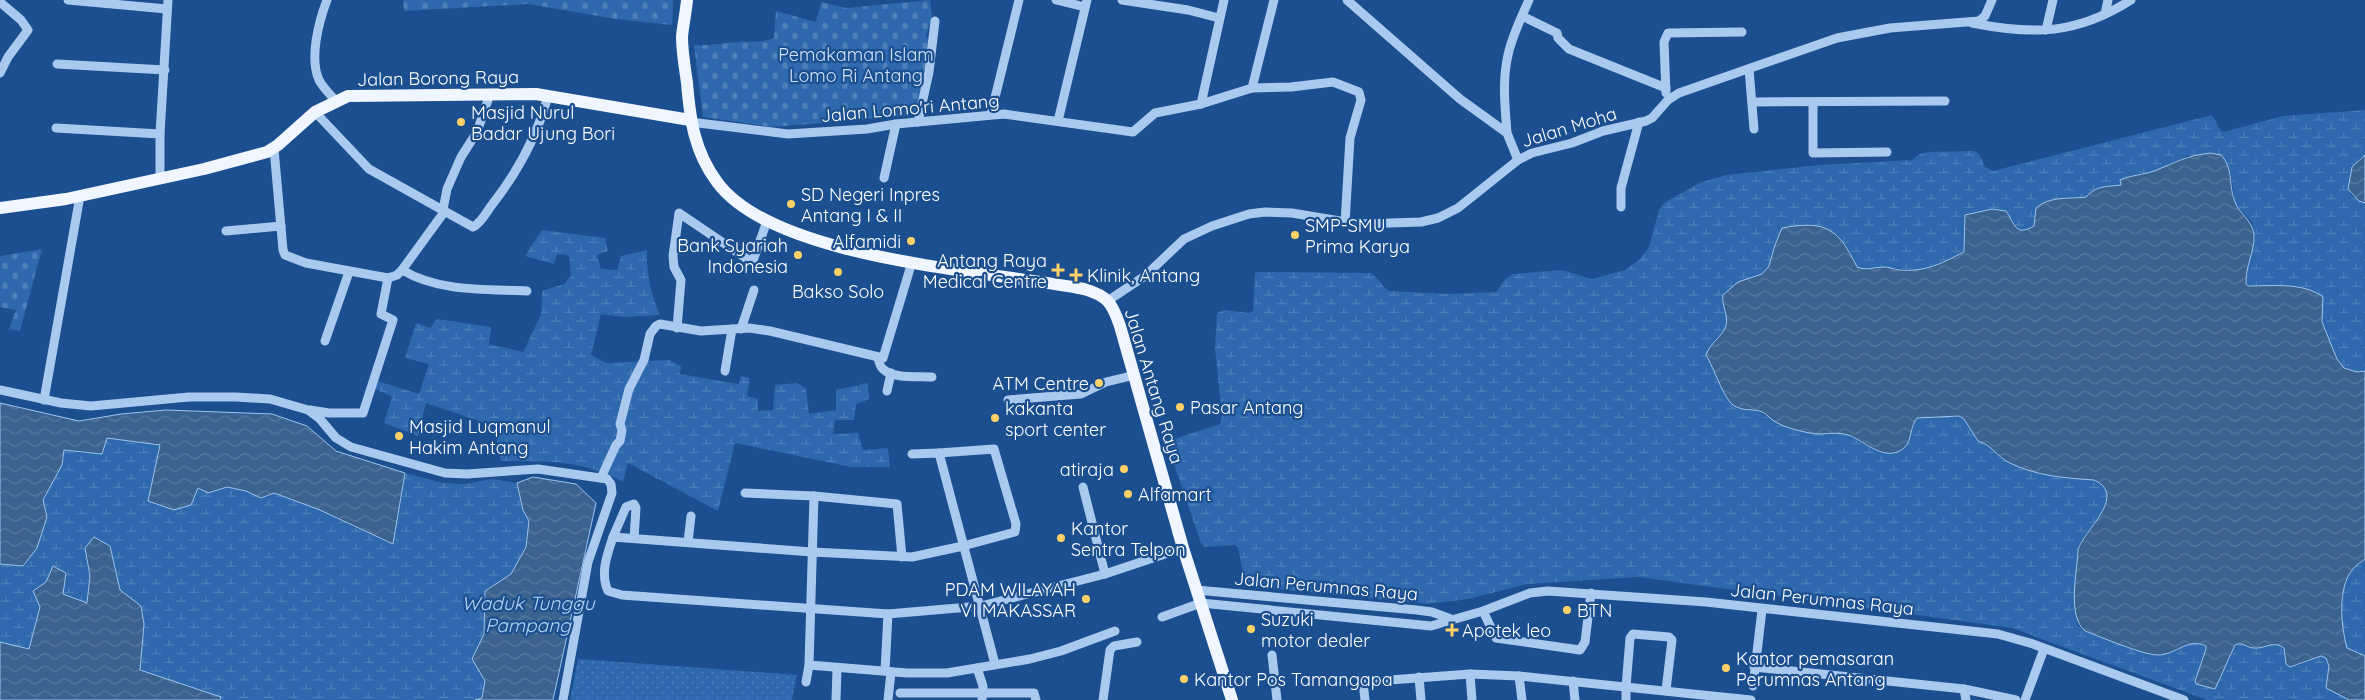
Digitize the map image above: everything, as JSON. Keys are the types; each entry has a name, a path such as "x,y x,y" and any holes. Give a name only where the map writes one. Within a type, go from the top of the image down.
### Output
{"main road":[{"name":"Jalan Antang Raya","path":"687,0 682,38 690,121 696,140 717,183 732,198 767,221 802,237 912,262 1084,289 1102,294 1109,300 1115,312 1135,376 1183,548 1232,700"},
{"name":"Jalan Borong Raya","path":"0,208 31,205 80,196 204,170 274,149 315,112 348,96 490,94 548,96 690,121"}],"street":[{"path":"68,0 168,4 160,134 160,178"},
{"path":"327,0 320,19 316,67 320,82 336,101"},
{"path":"991,114 1019,0"},
{"path":"1056,0 1086,4 1058,121"},
{"path":"1122,0 1188,10 1219,18"},
{"path":"1224,0 1202,104 1252,88 1291,87 1333,82 1359,92 1361,100 1350,138 1346,223"},
{"path":"1252,88 1274,0"},
{"path":"1347,0 1460,99 1507,133"},
{"path":"1518,160 1507,133 1504,100 1506,64 1529,0"},
{"path":"1972,23 1979,21 1985,16 1992,0"},
{"path":"2105,14 2108,0"},
{"name":"Jalan Moha","path":"1109,300 1145,276 1184,239 1233,219 1265,212 1292,213 1346,223 1421,222 1438,218 1458,208 1518,160 1603,131 1652,118 1668,100 1679,93 1837,38 1866,32 1972,23 2019,31 2046,30 2075,26 2105,14 2131,0"},
{"path":"2046,30 2050,1"},
{"path":"0,2 21,20 28,30 0,72"},
{"path":"1522,16 1556,33 1569,49 1666,88"},
{"path":"918,122 929,72 934,21"},
{"path":"1668,100 1664,42 1668,33 1742,32"},
{"path":"57,64 164,70"},
{"path":"1749,69 1754,129"},
{"path":"274,149 283,250 288,257 306,263 388,278 402,270 444,210 447,189 461,157 478,132 490,94"},
{"path":"315,112 369,170 472,226 476,226 504,190 523,160 548,96"},
{"path":"1752,102 1945,101"},
{"path":"1813,102 1813,154 1887,152"},
{"name":"Jalan Lomo'ri Antang","path":"690,121 788,134 867,129 991,114 1133,132 1155,114 1202,104"},
{"path":"1621,207 1621,188 1639,122"},
{"path":"884,178 896,124"},
{"path":"56,128 160,134"},
{"path":"44,400 80,196"},
{"path":"678,328 681,280 674,266 674,244 678,214 680,212 750,261 753,260 767,221"},
{"path":"226,230 281,226"},
{"path":"601,478 620,441 622,430 620,424 625,400 633,378 644,360 650,334 656,326 660,324 701,331 732,329 770,331 878,358 884,356 912,262"},
{"path":"402,270 431,283 460,288 527,291"},
{"path":"325,341 349,272"},
{"path":"0,390 44,400 91,406 189,397 236,397 270,400 308,410 329,413 363,413 393,320 381,314 388,278"},
{"path":"741,329 754,290"},
{"path":"725,371 732,329"},
{"path":"878,358 882,369 891,373 932,377"},
{"path":"887,390 891,373"},
{"path":"1008,400 1081,394 1106,382 1135,376"},
{"path":"308,410 320,419 336,438 343,443 445,473 467,474 538,469 601,478 609,481 612,493 588,562 563,700"},
{"path":"612,537 902,557 924,556 1012,534 1016,530 1016,524 994,449 912,454"},
{"path":"939,453 995,664"},
{"path":"1083,486 1105,574"},
{"path":"745,493 814,496 897,504 902,557"},
{"path":"806,682 814,496"},
{"path":"634,538 636,508 634,504 626,507 612,537 605,565 605,582 608,592 631,596 888,614 981,606 1105,574 1183,548"},
{"path":"688,542 691,516"},
{"name":"Jalan Perumnas Raya","path":"1196,590 1432,612 1450,619"},
{"name":"Jalan Perumnas Raya","path":"1201,603 1432,626 1450,619 1483,611 1530,593 1548,591 1706,602 1762,610 1998,634 2184,700"},
{"path":"1483,611 1496,638 1580,650 1585,642 1591,593"},
{"path":"1162,617 1201,603"},
{"path":"1753,686 1762,610"},
{"path":"888,614 888,700"},
{"path":"808,668 837,675 889,676 978,671 995,664 1061,651 1115,631"},
{"path":"1626,700 1630,638 1633,634 1669,637 1672,640 1666,690"},
{"path":"1103,700 1110,650 1114,646 1137,642"},
{"path":"2025,700 2044,649"},
{"path":"1272,655 1277,700"},
{"path":"1754,667 1964,689 2016,700"},
{"path":"978,671 982,693"},
{"path":"1470,674 1472,700"},
{"path":"1365,700 1364,682 1470,674 1520,676 1666,690 1700,697 1751,700"},
{"path":"836,700 837,675"},
{"path":"1520,676 1522,700"},
{"path":"1419,677 1421,700"},
{"path":"1573,681 1575,700"},
{"path":"1964,689 1966,700"},
{"path":"900,693 925,697 1034,692 1036,700"}],"green space":[{"path":"403,0 673,0 672,25 616,19 528,4 404,11"},
{"name":"Pemakaman Islam Lomo Ri Antang","path":"930,0 932,16 926,36 933,45 919,115 773,127 703,117 694,45 769,40 774,38 776,11 816,22 821,2 846,8"},
{"path":"2365,110 2365,155 2353,167 2350,183 2351,195 2365,203 2365,371 2357,372 2344,368 2326,334 2322,314 2246,284 2246,274 2254,236 2252,222 2235,204 2231,174 2189,155 2153,172 2131,175 2121,185 2098,188 2086,197 2051,200 2044,203 2036,210 2035,226 2028,229 2019,230 2006,211 1991,209 1965,215 1964,252 1929,269 1916,270 1884,267 1867,269 1857,267 1844,243 1829,230 1820,226 1809,225 1782,228 1769,266 1762,274 1738,282 1723,295 1727,318 1726,326 1706,355 1716,371 1723,391 1771,419 1791,428 1812,433 1847,435 1877,451 1890,453 1896,452 1905,446 1917,418 1959,416 1964,419 1978,441 1987,445 2001,458 2010,463 2040,474 2094,480 2104,487 2107,495 2106,504 2101,514 2078,548 2075,596 2078,626 2085,631 2111,641 2151,654 2164,654 2193,644 2206,646 2195,681 2229,660 2235,645 2239,643 2254,648 2273,644 2280,646 2284,648 2286,664 2297,666 2321,656 2326,658 2329,666 2326,688 2349,700 2207,700 2012,628 1639,577 1527,584 1468,599 1428,604 1247,586 1238,548 1235,545 1204,547 1201,543 1168,447 1169,443 1174,439 1220,424 1222,415 1215,348 1217,313 1224,310 1249,313 1253,311 1255,273 1370,273 1389,291 1449,294 1496,292 1506,278 1513,274 1562,270 1592,279 1625,270 1639,260 1649,247 1659,210 1664,203 1699,183 1726,175 1819,165 1912,160 1920,154 1929,152 1974,151 1979,154 1985,167 1993,171 2212,115 2221,131 2224,132 2283,116"},
{"path":"542,230 605,238 608,251 597,255 601,269 617,270 621,256 647,250 647,267 650,283 660,315 624,317 601,314 591,355 606,363 669,360 681,366 680,374 739,384 741,376 750,378 747,396 758,399 758,411 773,410 775,385 797,383 806,389 809,414 836,410 836,390 868,383 869,399 856,404 854,420 835,420 833,434 858,433 863,450 888,448 890,467 851,467 735,443 718,511 628,463 623,482 594,469 564,463 501,461 494,426 426,403 418,436 384,423 392,397 370,386 374,380 419,394 429,364 405,358 416,323 430,328 437,319 491,327 489,344 523,352 541,315 542,291 564,284 571,276 569,255 557,254 554,264 525,256"},
{"path":"42,249 20,331 9,329 16,310 0,307 0,256"},
{"path":"107,438 160,445 148,501 197,488 220,490 227,487 246,491 261,498 272,494 290,497 359,529 400,508 405,473 443,483 465,484 492,479 517,483 523,510 529,521 526,547 511,574 485,591 484,634 472,659 485,681 482,698 475,700 220,700 220,697 140,670 144,624 141,606 120,590 110,546 85,548 90,576 87,603 63,594 40,607 29,650 0,642 0,564 23,565 47,517 42,500 62,465 64,450 84,453"},
{"path":"2365,559 2365,656 2347,648 2342,619 2342,596 2348,577 2354,568"},
{"path":"578,659 797,675 792,700 570,700"}],"water":[{"path":"2210,153 2221,155 2225,160 2228,166 2235,202 2253,230 2254,241 2246,284 2248,286 2297,287 2315,292 2323,297 2322,322 2337,359 2344,368 2357,372 2365,371 2365,559 2354,568 2344,586 2342,619 2347,648 2365,656 2365,700 2349,700 2326,688 2329,666 2326,658 2321,656 2290,667 2286,664 2284,648 2280,646 2273,645 2254,648 2242,644 2235,645 2215,689 2196,684 2195,681 2206,646 2193,644 2158,655 2133,649 2085,631 2079,624 2076,615 2074,594 2078,551 2081,543 2100,515 2107,495 2104,487 2094,480 2040,474 2010,463 2001,458 1987,445 1978,441 1964,419 1959,416 1917,418 1906,446 1897,452 1891,453 1879,451 1846,434 1815,434 1791,429 1772,420 1762,412 1733,405 1726,396 1706,355 1726,326 1727,318 1723,295 1738,282 1762,274 1769,266 1782,228 1810,225 1829,230 1837,235 1857,267 1917,270 1940,263 1964,252 1965,215 1992,209 2006,211 2019,230 2028,229 2034,226 2036,208 2041,204 2060,199 2086,197 2098,188 2121,185 2120,180 2124,178 2154,171 2187,158"},
{"path":"2365,155 2365,203 2359,201 2348,189 2352,167"},
{"path":"0,403 79,421 121,414 166,410 272,414 307,426 336,451 405,473 393,544 320,510 274,493 261,498 246,491 227,487 208,493 198,488 191,505 174,510 148,501 160,445 107,438 102,454 64,450 62,465 43,500 47,517 37,548 23,566 0,564"},
{"name":"Waduk Tunggu Pampang","path":"533,477 576,484 596,503 553,700 475,700 482,698 485,681 472,659 484,634 485,591 511,574 526,547 529,521 523,510 517,483"},
{"path":"94,537 110,546 120,590 141,606 144,624 140,670 221,697 220,700 0,700 0,642 29,649 40,607 33,591 46,582 53,566 66,573 63,594 87,603 90,576 85,548"}],"place":[{"name":"Masjid Nurul Badar Ujung Bori","path":"461,122"},
{"name":"SD Negeri Inpres Antang I & II","path":"791,204"},
{"name":"SMP-SMU Prima Karya","path":"1295,235"},
{"name":"Alfamidi","path":"911,241"},
{"name":"Bank Syariah Indonesia","path":"798,255"},
{"name":"Antang Raya Medical Centre","path":"1058,270"},
{"name":"Bakso Solo","path":"838,272"},
{"name":"Klinik, Antang","path":"1076,275"},
{"name":"ATM Centre","path":"1099,383"},
{"name":"Pasar Antang","path":"1180,407"},
{"name":"kakanta sport center","path":"995,418"},
{"name":"Masjid Luqmanul Hakim Antang","path":"399,436"},
{"name":"atiraja","path":"1124,469"},
{"name":"Alfamart","path":"1128,494"},
{"name":"Kantor Sentra Telpon","path":"1061,538"},
{"name":"PDAM WILAYAH VI MAKASSAR","path":"1086,599"},
{"name":"BTN","path":"1567,610"},
{"name":"Suzuki motor dealer","path":"1251,629"},
{"name":"Apotek leo","path":"1452,630"},
{"name":"Kantor pemasaran Perumnas Antang","path":"1726,668"},
{"name":"Kantor Pos Tamangapa","path":"1184,679"}]}
